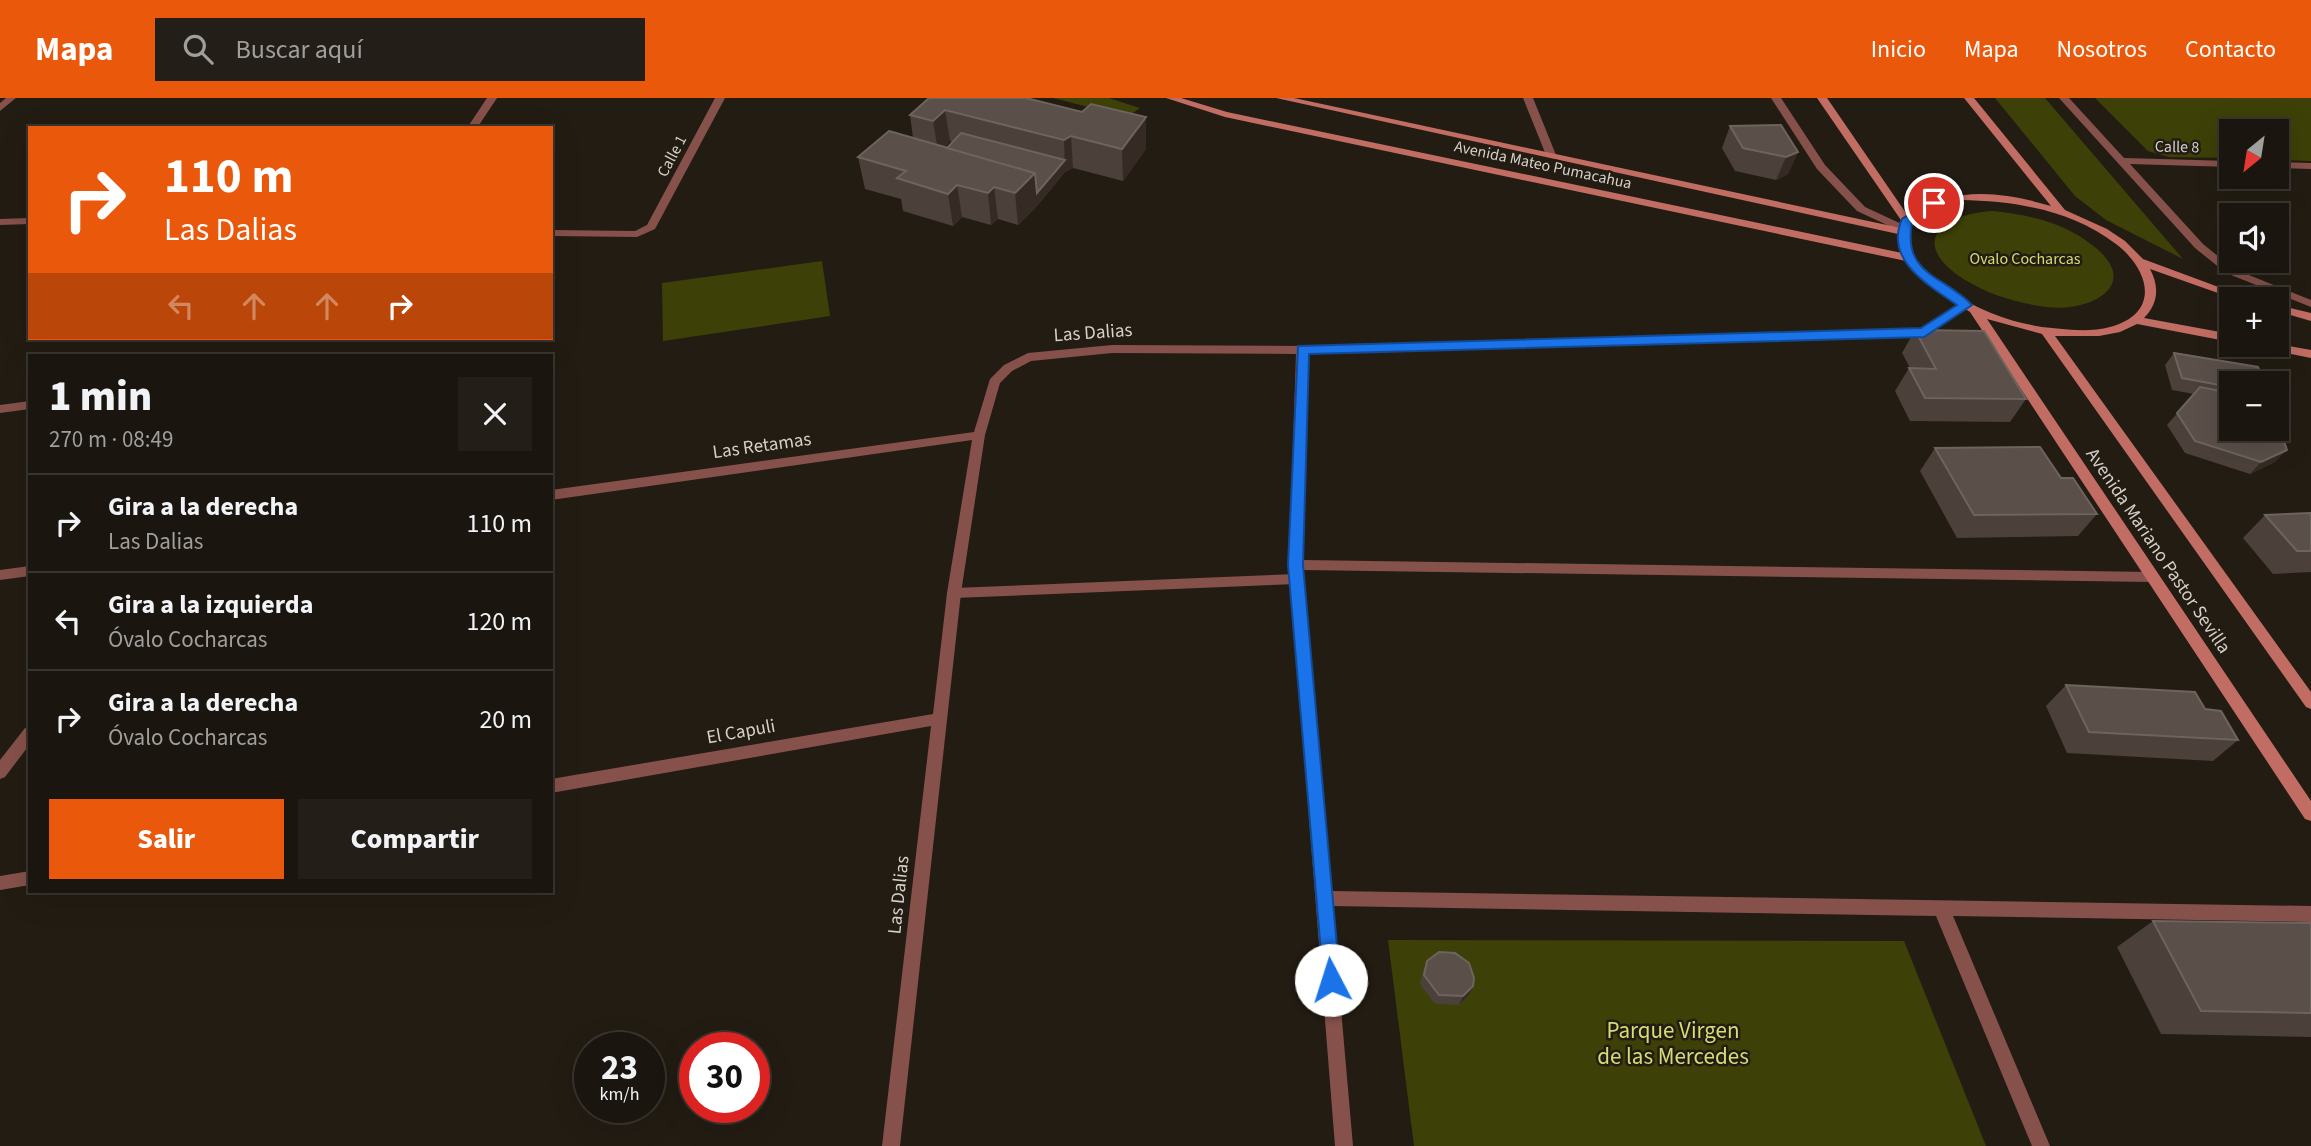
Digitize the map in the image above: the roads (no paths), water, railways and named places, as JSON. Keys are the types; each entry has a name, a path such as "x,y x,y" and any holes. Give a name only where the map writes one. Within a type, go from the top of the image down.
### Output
{"main road":[{"name":"Avenida Mateo Pumacahua","path":"1171,98 1225,114 1909,258"},
{"name":"Avenida Mateo Pumacahua","path":"1281,98 1905,227"},
{"path":"1822,98 1905,227"},
{"path":"1969,98 2061,211"},
{"path":"1960,197 2027,202 2061,211 2093,225 2121,243 2141,262 2152,283 2151,303 2137,320 2114,329 2083,334 2046,331 2009,323 1970,307 1923,276 1909,258 1902,240 1905,227 1934,203 1960,197"},
{"path":"2141,262 2219,290"},
{"name":"Avenida Mariano Pastor Sevilla","path":"1970,307 2311,814"},
{"path":"2289,311 2311,317"},
{"path":"2137,320 2219,336"},
{"name":"Avenida Mariano Pastor Sevilla","path":"2046,331 2311,703"},
{"path":"2289,350 2311,354"}],"street":[{"path":"0,108 11,98"},
{"path":"473,126 492,98"},
{"name":"Calle 1","path":"553,233 628,235 651,228 720,98"},
{"path":"1528,98 1551,155"},
{"path":"1776,98 1821,167 1861,209 1905,227"},
{"path":"2064,98 2199,246 2230,271 2311,304"},
{"name":"Calle 8","path":"2121,161 2219,164"},
{"path":"2289,165 2311,166"},
{"path":"0,222 28,221"},
{"name":"Las Dalias","path":"891,1146 954,593 979,435 994,382 1008,368 1028,357 1112,349 1302,349 1924,332 1970,307"},
{"path":"1302,349 1296,572 1344,1146"},
{"path":"0,409 28,405"},
{"name":"Las Retamas","path":"553,495 979,435"},
{"path":"0,575 28,570"},
{"path":"954,593 1296,572 2152,577"},
{"name":"El Capuli","path":"553,786 938,719"},
{"path":"0,772 28,735"},
{"path":"0,883 28,878"},
{"path":"1324,898 2311,914"},
{"path":"1941,907 2041,1146"}],"park label":[{"name":"Ovalo Cocharcas","path":"2025,259"},
{"name":"Parque Virgen de las Mercedes","path":"1673,1043"}]}
